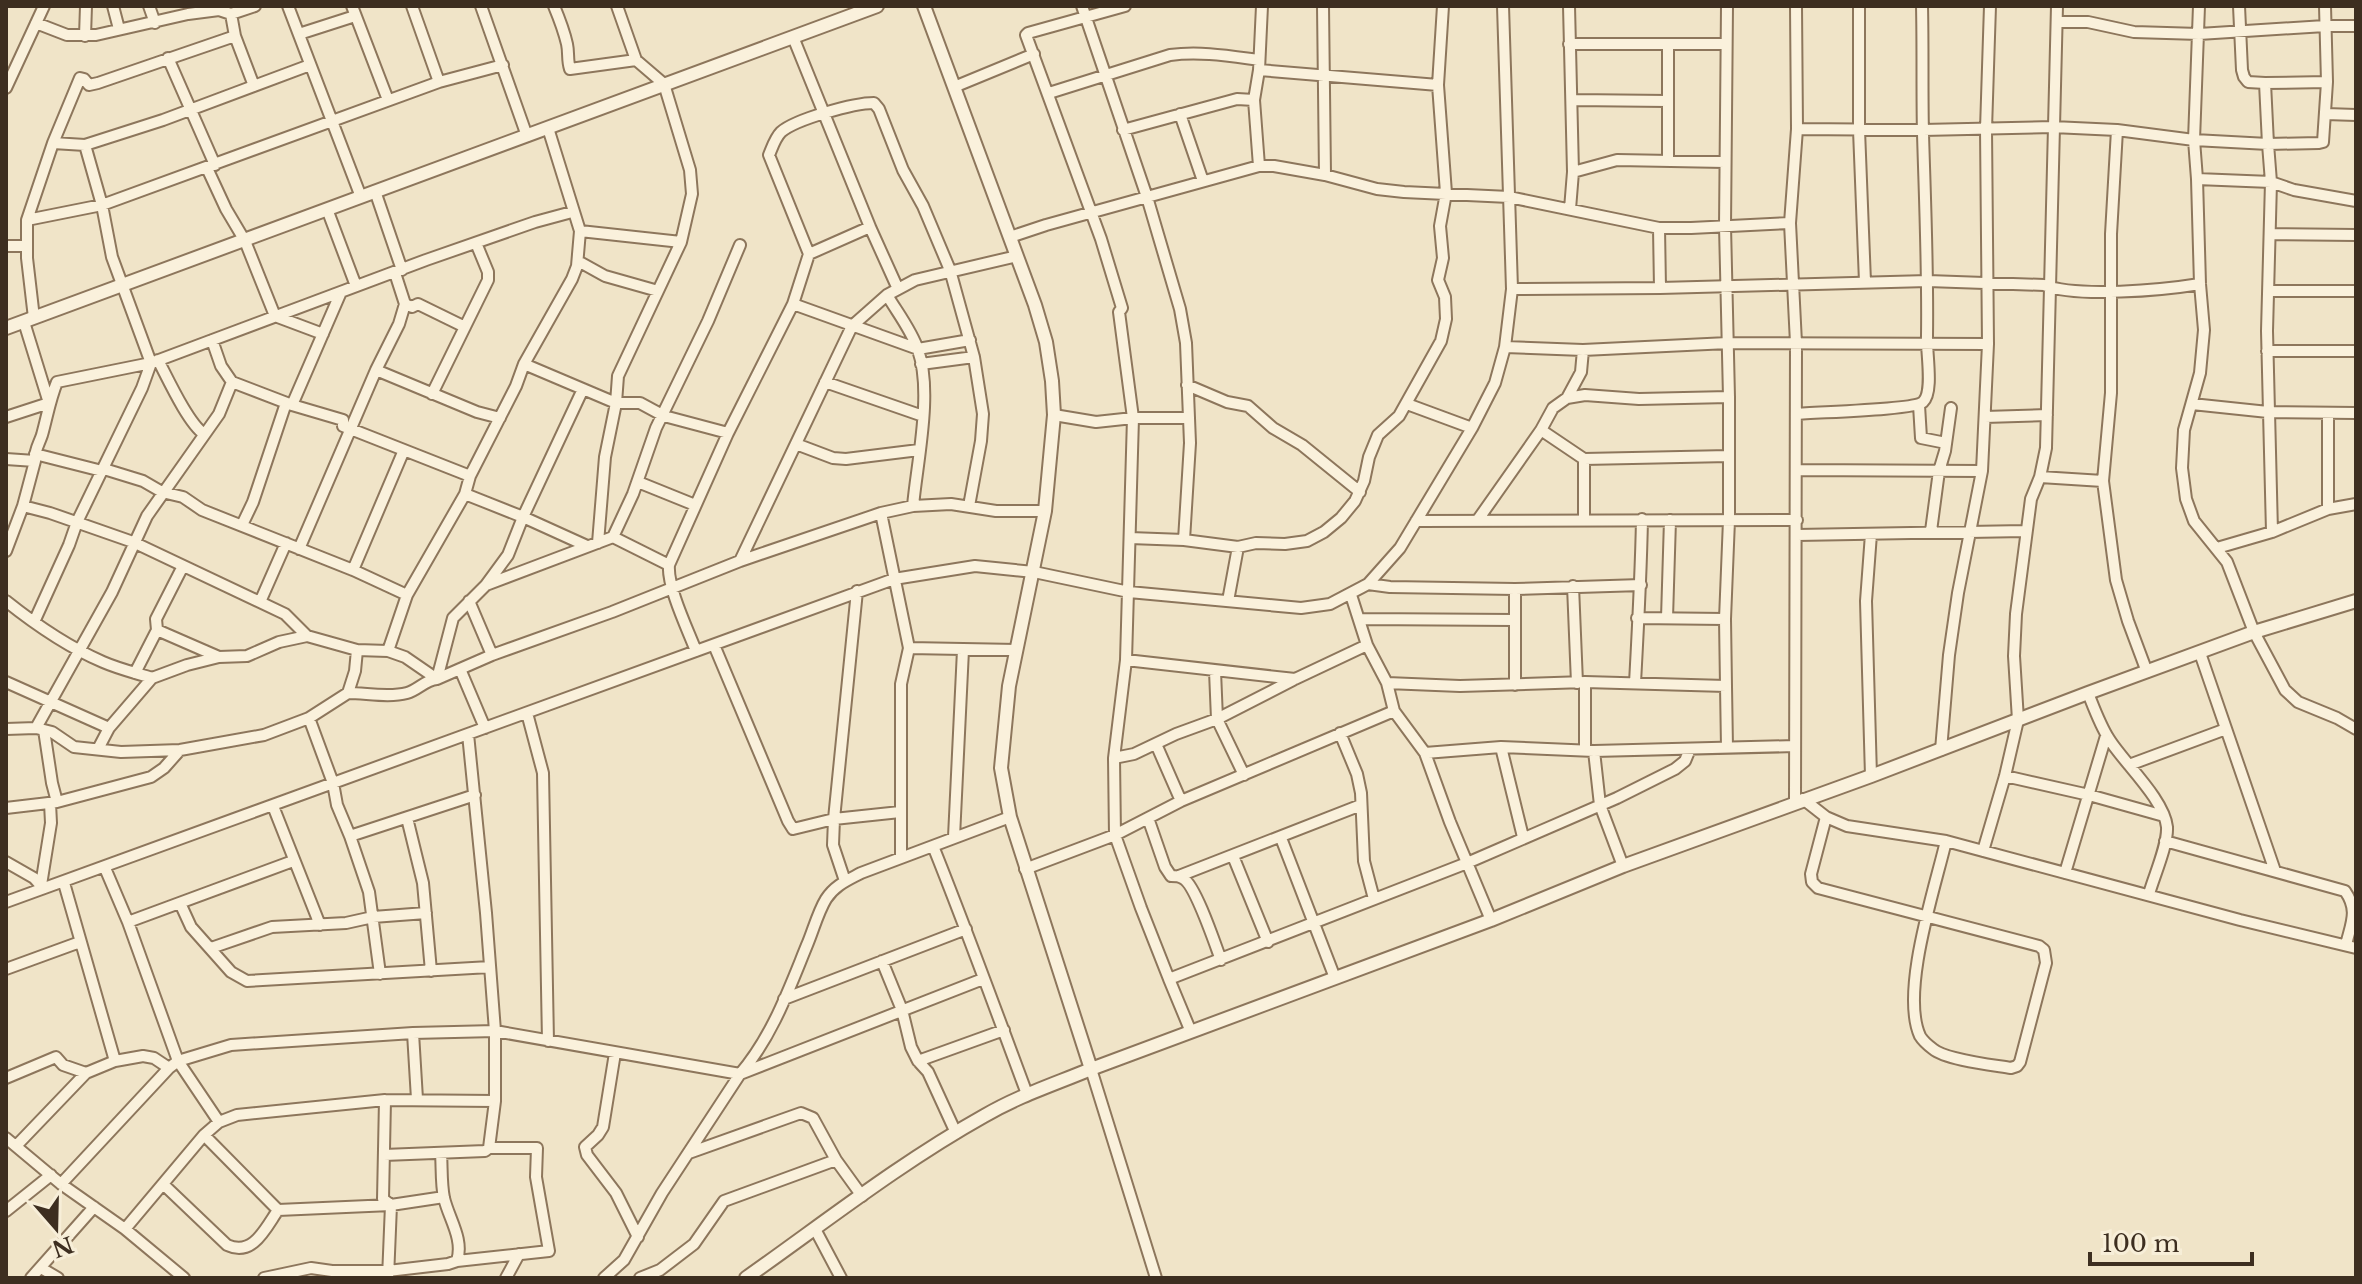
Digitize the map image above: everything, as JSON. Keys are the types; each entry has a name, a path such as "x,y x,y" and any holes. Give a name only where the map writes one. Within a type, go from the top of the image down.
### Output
{"street":[{"path":"6,88 10,68 44,6"},
{"path":"85,36 86,6"},
{"path":"113,6 119,29"},
{"path":"149,6 155,23"},
{"path":"36,23 67,35 85,36 155,23 186,10 218,8 231,14 255,6"},
{"path":"288,6 361,197"},
{"path":"412,6 439,82"},
{"path":"481,6 527,136"},
{"path":"554,6 565,36 570,69 636,60"},
{"path":"593,544 618,376 681,242 692,194 690,170 664,84 636,60 617,6"},
{"path":"6,328 877,6"},
{"path":"924,6 1017,256 1046,342 1052,381 1054,415 1045,511 1009,686 1001,768 1010,817 1025,869 1156,1278"},
{"path":"1125,6 1083,11 1027,34 1101,239 1122,308 1119,312 1133,418 1126,660 1114,758 1115,835 1191,1032"},
{"path":"1259,166 1254,100 1262,6"},
{"path":"1323,6 1325,175"},
{"path":"1130,538 1184,540 1238,547 1256,543 1307,541 1341,518 1360,492 1378,435 1407,404 1444,332 1445,297 1438,280 1443,258 1440,226 1446,193 1438,85 1443,6"},
{"path":"6,902 894,579 975,566 1034,572 1129,592 1301,608 1330,604 1351,595 1368,584 1400,548 1472,428 1495,383 1505,347 1512,289 1503,6"},
{"path":"1569,6 1573,100 1570,209"},
{"path":"1727,6 1727,748"},
{"path":"1796,6 1797,129 1790,223 1796,343 1795,746 1799,801"},
{"path":"1859,6 1859,130 1865,282"},
{"path":"1796,414 1919,405 1926,399 1929,390 1922,6"},
{"path":"1941,750 1949,655 1982,471 1988,344 1986,129 1990,6"},
{"path":"1983,851 2018,720 2014,656 2016,614 2025,531 2046,448 2057,6"},
{"path":"2199,6 2194,140 2204,330 2200,373 2184,430 2182,468 2186,499 2194,521 2217,548 2236,583 2254,632 2285,690 2298,702 2356,729"},
{"path":"2239,6 2244,77 2248,82 2327,82"},
{"path":"1797,129 2053,127 2117,130 2194,140 2268,144 2323,142 2327,82 2325,6"},
{"path":"299,34 354,11 388,100"},
{"path":"1083,11 1147,197 1180,309 1186,343 1190,443 1184,540"},
{"path":"231,14 235,36 254,86"},
{"path":"2057,22 2088,22 2134,32 2199,34 2356,26"},
{"path":"49,403 29,320 27,220 53,143 80,78 89,85 98,83 235,36"},
{"path":"793,37 870,227 892,292 918,349 923,416 913,506"},
{"path":"1569,44 1726,44"},
{"path":"1668,44 1668,161"},
{"path":"1049,93 1170,55 1187,53 1325,76 1438,85"},
{"path":"954,87 1034,54"},
{"path":"168,58 226,209 245,241 275,316 323,334"},
{"path":"53,143 85,145 310,65"},
{"path":"27,220 102,205 439,82 503,65"},
{"path":"2265,83 2271,182 2267,351 2272,532"},
{"path":"1123,130 1237,99 1254,100"},
{"path":"1573,100 1668,101"},
{"path":"696,651 673,587 669,565 728,433 793,304 809,254 769,155 783,131 824,113 874,103 879,109 903,170 923,206 950,270 974,357 983,414 969,506"},
{"path":"1180,114 1203,181"},
{"path":"2326,114 2356,115"},
{"path":"388,651 407,595 465,494 470,476 524,364 572,279 578,261 580,231 548,128"},
{"path":"2117,130 2113,186 2111,393 2103,481 2116,580 2147,672"},
{"path":"85,145 122,286 155,361 197,429 204,434"},
{"path":"1573,172 1617,160 1725,162"},
{"path":"1010,237 1259,166 1325,175 1377,189 1509,197 1659,228 1790,223"},
{"path":"2197,179 2271,182 2294,190 2356,201"},
{"path":"299,549 399,324 405,304 399,271 375,191"},
{"path":"327,209 356,286"},
{"path":"6,551 23,506 57,382 155,361 476,243 572,212"},
{"path":"809,254 870,227"},
{"path":"1659,228 1660,288"},
{"path":"580,231 681,242"},
{"path":"2271,234 2356,235"},
{"path":"432,394 489,275 476,243"},
{"path":"613,537 638,482 656,428 740,245"},
{"path":"6,246 27,246"},
{"path":"740,561 852,326 892,292 915,280 1017,256"},
{"path":"578,261 605,276 658,291"},
{"path":"1512,289 1928,281 1988,282 2055,290 2112,290 2169,289 2200,284"},
{"path":"2269,291 2356,291"},
{"path":"242,525 289,404 341,292"},
{"path":"405,304 412,307 418,304 465,327"},
{"path":"793,304 918,349 970,340"},
{"path":"212,340 221,366 232,382 343,420 343,426 470,476"},
{"path":"1505,347 1583,350 1728,343 1988,344"},
{"path":"1567,398 1581,372 1583,350"},
{"path":"2267,351 2356,351"},
{"path":"921,364 974,357"},
{"path":"34,622 77,522 155,361"},
{"path":"524,364 616,403 640,403 664,416 728,433"},
{"path":"376,370 477,412 500,418"},
{"path":"42,887 53,802 40,729 52,701 112,592 133,542 162,492 219,414 232,382"},
{"path":"825,382 923,416"},
{"path":"1187,385 1227,402 1248,406 1360,492"},
{"path":"437,679 453,618 486,585 508,555 583,389"},
{"path":"1477,521 1553,408 1567,398 1585,395 1639,399 1729,397"},
{"path":"6,417 49,403"},
{"path":"1407,404 1472,428"},
{"path":"2192,404 2268,412 2356,413"},
{"path":"1919,405 1921,438 1946,443"},
{"path":"1931,531 1951,408"},
{"path":"2328,413 2328,509"},
{"path":"1054,415 1096,422 1133,418 1189,418"},
{"path":"1985,417 2047,415"},
{"path":"1541,430 1584,459 1729,456"},
{"path":"796,444 833,458 846,459 919,450"},
{"path":"353,570 404,450"},
{"path":"6,459 35,457 143,481 162,492 183,497 202,510 353,570 407,595"},
{"path":"1584,459 1584,519"},
{"path":"1797,470 1982,471"},
{"path":"2040,477 2103,481"},
{"path":"638,482 695,505"},
{"path":"465,494 593,544"},
{"path":"6,729 52,732 74,747 146,753 264,735 309,718 348,693 408,693 428,680 492,655 740,561 881,513 913,506 951,504 996,511 1045,511"},
{"path":"2217,548 2272,532 2328,509 2356,504"},
{"path":"23,506 133,542 285,614 307,636"},
{"path":"881,513 909,648 901,684 901,857"},
{"path":"1635,683 1642,519"},
{"path":"1667,618 1670,520"},
{"path":"1416,521 1797,520"},
{"path":"1797,535 2025,531"},
{"path":"1871,534 1866,601 1871,776"},
{"path":"486,585 613,537 669,565"},
{"path":"260,602 286,543"},
{"path":"1228,601 1238,547"},
{"path":"135,673 157,630 156,619 183,566"},
{"path":"1368,584 1515,589 1641,585"},
{"path":"1573,586 1589,751 1600,805 1623,866"},
{"path":"1515,589 1515,685"},
{"path":"845,881 833,845 834,819 857,591"},
{"path":"1351,595 1367,645 1387,683 1394,711 1425,753 1491,920"},
{"path":"6,601 80,651 107,664 152,678"},
{"path":"469,601 492,655"},
{"path":"746,1278 907,1163 985,1115 1027,1094 1491,920 1623,866 2088,693 2254,632 2356,601"},
{"path":"1637,618 1725,619"},
{"path":"1360,619 1514,620"},
{"path":"157,630 219,657"},
{"path":"98,749 109,728 152,678 219,657 247,656 279,642 307,636 357,650 388,651 405,657 437,679"},
{"path":"714,645 793,829 834,819 900,812"},
{"path":"1114,758 1134,754 1217,719 1367,645"},
{"path":"909,648 1017,650"},
{"path":"348,693 357,650"},
{"path":"954,837 963,650"},
{"path":"2200,653 2275,871"},
{"path":"1126,660 1295,679"},
{"path":"460,669 485,728"},
{"path":"1215,671 1217,719 1244,775"},
{"path":"6,682 109,728"},
{"path":"1387,683 1460,686 1581,682 1726,686"},
{"path":"2088,693 2106,736 2148,788 2164,816 2167,829 2165,841 2149,894"},
{"path":"1025,869 1115,835 1181,801 1394,711"},
{"path":"527,713 543,773 548,1041"},
{"path":"309,718 369,892 380,974"},
{"path":"2129,765 2226,729"},
{"path":"1340,733 1357,774 1364,861 1374,899"},
{"path":"468,734 495,1031 495,1101 489,1148"},
{"path":"2065,873 2106,736"},
{"path":"1156,744 1181,801"},
{"path":"1425,753 1501,747 1589,751 1795,746"},
{"path":"1501,747 1523,837"},
{"path":"1169,979 1467,863 1600,805 1675,769 1685,761 1690,749"},
{"path":"6,808 53,802 151,777 180,750"},
{"path":"2005,776 2164,816"},
{"path":"350,836 475,795"},
{"path":"1799,801 1847,826 1946,841 2240,920 2351,946 2354,911 2353,902 2345,891 2165,841"},
{"path":"1148,818 1165,867 1171,876 1179,876 1361,805"},
{"path":"273,806 320,925"},
{"path":"604,1278 624,1260 662,1193 740,1074 755,1057 784,999 826,899 838,885 901,857 1010,817"},
{"path":"1826,817 1811,874 1812,882 1818,888 1928,917 2039,946 2044,950 2046,963 2020,1062 2011,1068 1936,1052 1921,1038 1915,1016 1914,988 1928,917 1946,841"},
{"path":"407,818 419,865 431,971"},
{"path":"1281,838 1335,978"},
{"path":"933,846 1027,1094"},
{"path":"1233,856 1268,942"},
{"path":"128,922 293,861"},
{"path":"6,862 34,878 42,887"},
{"path":"105,868 128,922 174,1064 219,1122"},
{"path":"1179,876 1186,880 1194,894 1221,960"},
{"path":"64,883 115,1061"},
{"path":"180,903 191,927 231,972 247,981 490,967"},
{"path":"211,948 272,927 346,923 373,917 426,913"},
{"path":"784,999 966,929"},
{"path":"6,969 80,942"},
{"path":"882,961 902,1010 911,1047 928,1072 956,1133"},
{"path":"61,1184 174,1064 231,1045 495,1031 740,1074 983,979"},
{"path":"918,1061 1004,1030"},
{"path":"413,1033 417,1099"},
{"path":"615,1053 603,1127 585,1147 587,1155 616,1193 638,1237"},
{"path":"16,1146 86,1073 115,1061 143,1056 174,1064"},
{"path":"6,1078 56,1057 63,1065 86,1073"},
{"path":"125,1229 204,1135 219,1122 237,1115 385,1100 495,1101"},
{"path":"385,1100 383,1199 391,1205"},
{"path":"689,1153 801,1113 813,1118 836,1160 862,1196"},
{"path":"204,1135 278,1210 391,1205 444,1197"},
{"path":"6,1138 184,1278"},
{"path":"272,1277 311,1268 388,1274 457,1261 549,1251 536,1177 537,1148 384,1155"},
{"path":"441,1153 444,1197 460,1252 457,1261"},
{"path":"640,1278 660,1270 694,1244 724,1201 836,1160"},
{"path":"6,1211 51,1175"},
{"path":"163,1184 234,1249 243,1249 256,1242 278,1210"},
{"path":"388,1274 391,1205"},
{"path":"31,1278 94,1207"},
{"path":"815,1229 841,1278"},
{"path":"506,1278 519,1254"},
{"path":"41,1268 58,1278"}]}
